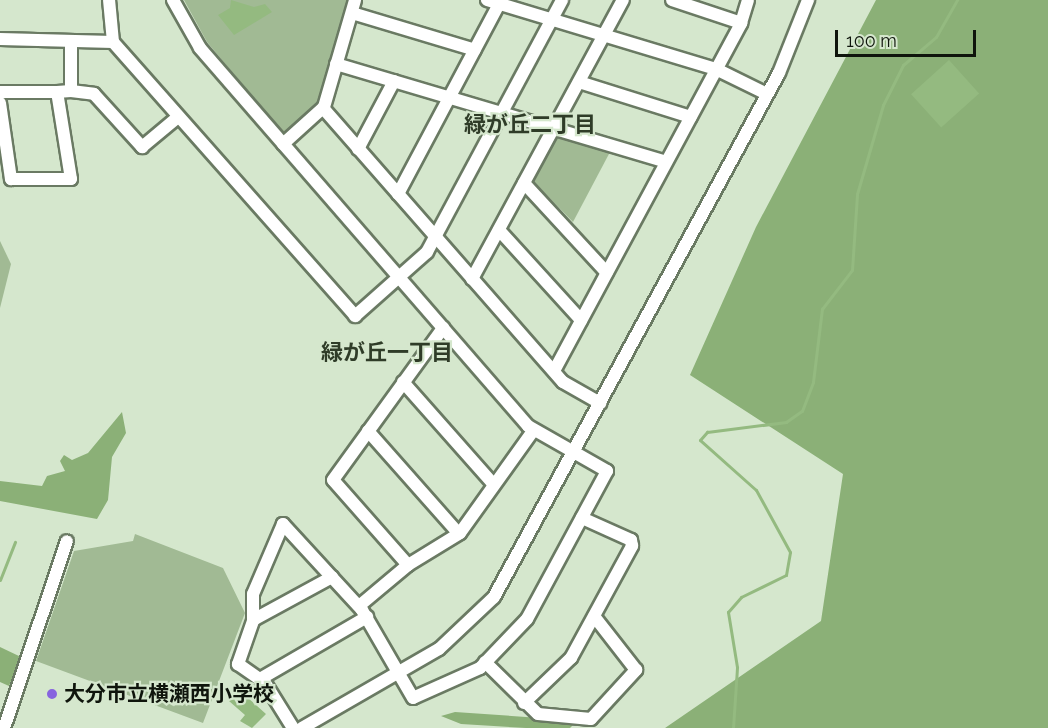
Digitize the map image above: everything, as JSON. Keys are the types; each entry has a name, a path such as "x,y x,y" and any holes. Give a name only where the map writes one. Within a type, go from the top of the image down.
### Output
{"street":[{"path":"109,0 113,42 355,316 427,252 562,0"},
{"path":"173,0 193,39 533,430 607,471 527,619 485,662 413,699 359,606 284,524 253,594 253,620 238,664 260,679 293,728"},
{"path":"283,144 323,108 355,0"},
{"path":"472,279 623,0"},
{"path":"672,0 741,23"},
{"path":"554,371 741,23 748,0"},
{"path":"302,728 399,673 459,634 488,606 767,94 808,0"},
{"path":"398,194 475,50 496,1 716,69 767,94"},
{"path":"352,13 475,50"},
{"path":"0,39 113,42"},
{"path":"71,41 71,91"},
{"path":"336,64 666,162"},
{"path":"358,149 394,81"},
{"path":"579,82 690,117"},
{"path":"0,92 71,91 94,94 142,147 178,117"},
{"path":"0,103 11,179 71,178 57,92"},
{"path":"323,108 554,371 600,403"},
{"path":"524,183 607,273"},
{"path":"499,230 581,320"},
{"path":"408,565 333,482 443,328"},
{"path":"403,382 494,485"},
{"path":"359,606 408,565 459,534 533,430"},
{"path":"368,431 459,534"},
{"path":"524,703 571,658 632,540 582,518"},
{"path":"4,728 67,541"},
{"path":"253,620 332,577"},
{"path":"485,662 524,703 538,714 591,719 636,670 594,616"},
{"path":"260,679 367,617"}],"shaded area":[{"path":"184,0 349,0 317,104 286,132 281,131 207,42"},
{"path":"231,0 254,7 265,4 272,12 234,35 218,15 230,8"},
{"path":"876,0 1048,0 1048,728 665,728 821,621 843,474 690,375 756,227"},
{"path":"949,60 979,93 941,128 911,94"},
{"path":"554,134 610,152 573,222 531,179"},
{"path":"0,241 11,264 0,308"},
{"path":"122,412 126,433 112,457 108,500 97,519 0,501 0,481 42,486 47,476 65,471 60,461 64,455 72,460 88,453"},
{"path":"135,534 223,568 245,613 203,723 36,661 74,551 133,541"},
{"path":"0,647 21,657 9,686 0,682"},
{"path":"239,690 266,714 252,728 240,721 245,715 229,701"},
{"path":"455,712 569,720 575,723 570,728 526,728 461,724 441,716"}],"waterway":[{"path":"733,728 737,667 728,612 741,597 786,575 790,552 756,490 700,440 707,432 786,422 802,411 813,382 822,309 852,270 857,194 883,105 903,65 936,37 957,0"},
{"path":"0,580 15,542"}],"place":[{"name":"大分市立横瀬西小学校","path":"52,694"}],"district":[{"name":"緑が丘二丁目","path":"530,125"},
{"name":"緑が丘一丁目","path":"387,353"}]}
